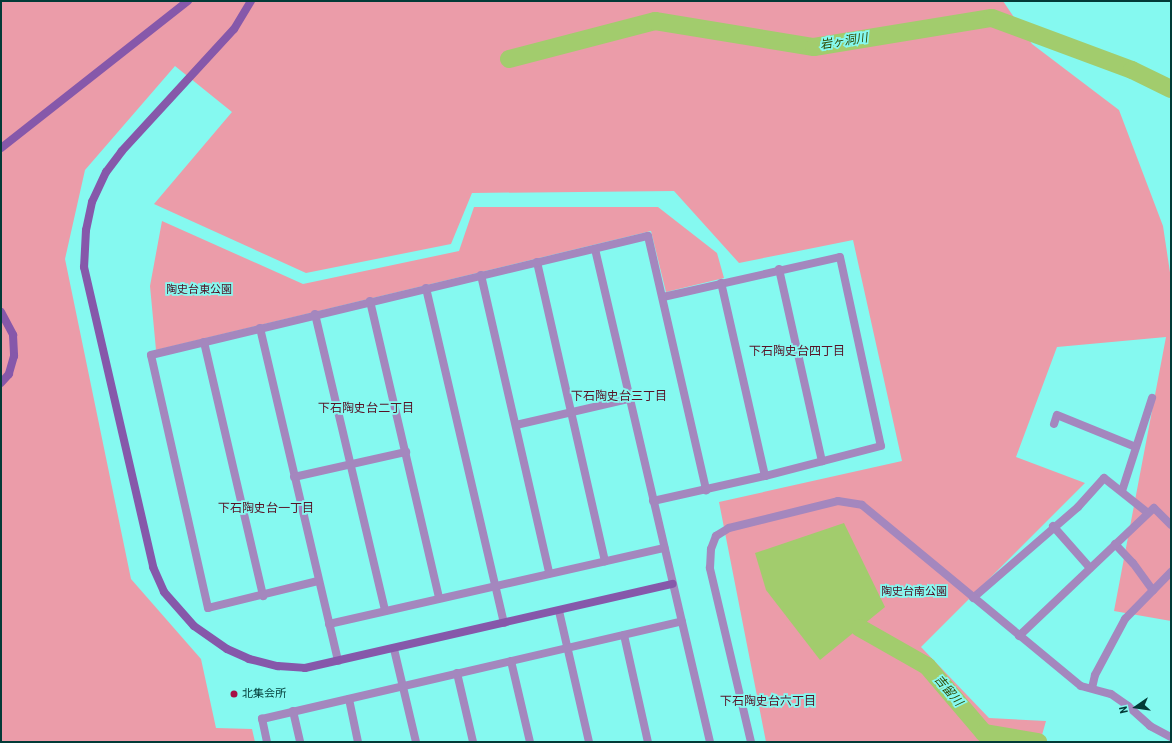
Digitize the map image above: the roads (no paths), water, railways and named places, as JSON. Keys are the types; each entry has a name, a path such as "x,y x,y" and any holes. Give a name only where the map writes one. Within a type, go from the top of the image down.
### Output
{"street":[{"path":"1,148 188,1"},
{"path":"251,1 234,29 122,151 106,172 92,202 86,230 84,267 153,566 164,592 194,626 227,649 249,659 278,666 305,668 394,649 673,584"},
{"path":"318,582 208,608 151,355 315,314 648,236 706,490"},
{"path":"594,249 710,742"},
{"path":"653,501 765,476 880,446 840,258 779,269 663,297"},
{"path":"537,262 605,561"},
{"path":"779,269 822,461"},
{"path":"481,275 549,573"},
{"path":"721,283 765,476"},
{"path":"426,288 504,623"},
{"path":"370,301 439,598"},
{"path":"1,312 13,335 14,356 9,374 1,383"},
{"path":"315,314 385,611"},
{"path":"260,328 318,582 338,661"},
{"path":"204,342 263,596"},
{"path":"1122,491 1152,398"},
{"path":"516,426 629,399"},
{"path":"1054,424 1057,415 1136,447"},
{"path":"294,477 406,452"},
{"path":"973,598 1053,526 1078,507 1104,478 1148,513"},
{"path":"751,742 710,568 711,549 716,536 729,528 838,501 850,501 862,505 1081,686 1111,694 1128,706 1150,726 1171,737"},
{"path":"1019,636 1154,508 1171,525"},
{"path":"1053,526 1090,568"},
{"path":"1115,544 1133,563 1153,591"},
{"path":"329,624 495,585 664,548"},
{"path":"1092,688 1095,675 1125,619 1171,572"},
{"path":"559,611 589,742"},
{"path":"267,742 262,719 682,622"},
{"path":"624,635 648,742"},
{"path":"394,649 416,742"},
{"path":"511,661 530,742"},
{"path":"457,673 472,742"},
{"path":"348,699 358,742"},
{"path":"293,711 300,742"}],"waterway":[{"name":"岩ヶ洞川","path":"509,59 655,21 814,47 992,18 1132,70 1171,89"},
{"name":"吉留川","path":"860,628 927,666 984,733 1038,742"}],"place":[{"name":"北集会所","path":"234,694"}],"district":[{"name":"下石陶史台四丁目","path":"797,352"},
{"name":"下石陶史台三丁目","path":"619,397"},
{"name":"下石陶史台二丁目","path":"366,409"},
{"name":"下石陶史台一丁目","path":"266,509"},
{"name":"下石陶史台六丁目","path":"768,702"}],"park label":[{"name":"陶史台東公園","path":"199,290"},
{"name":"陶史台南公園","path":"914,592"}]}
